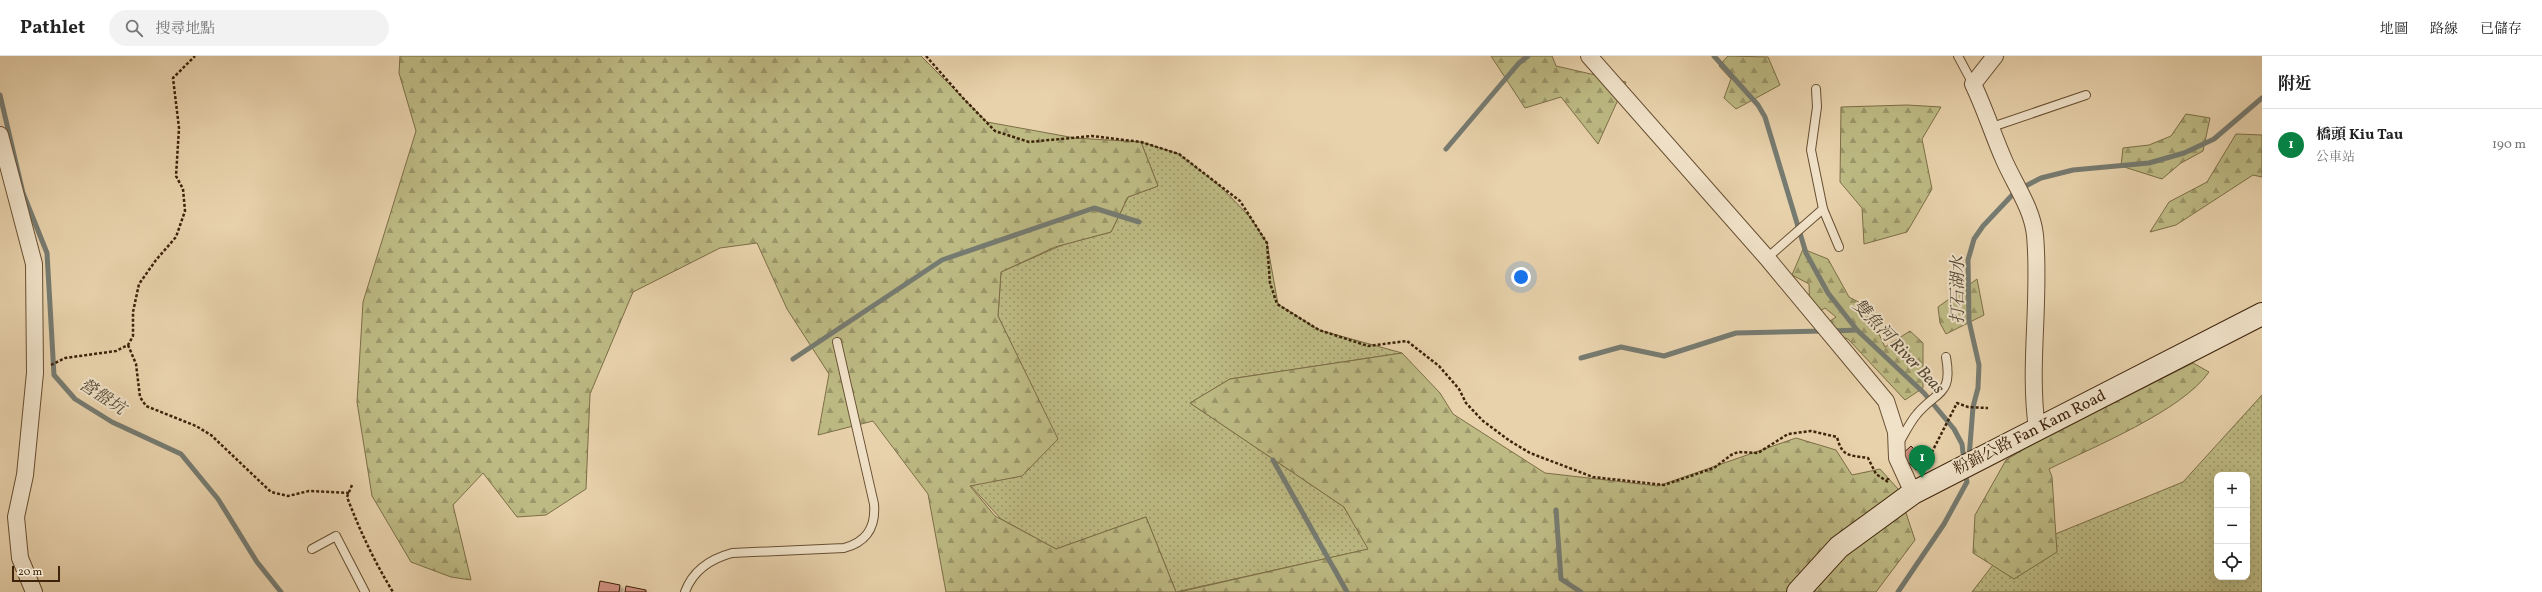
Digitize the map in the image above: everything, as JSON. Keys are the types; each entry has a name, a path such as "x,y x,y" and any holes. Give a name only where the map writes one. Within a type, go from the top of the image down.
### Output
{"main road":[{"name":"粉錦公路 Fan Kam Road","path":"1798,592 1839,547 1913,493 2262,314"}],"street":[{"path":"1589,56 1767,258 1886,401 1896,432 1897,458 1913,493"},
{"path":"1995,56 1973,84 2015,184 2028,208 2035,235 2033,401 2037,429"},
{"path":"0,135 34,264 35,373 25,475 16,517 20,558 34,592"}],"lane":[{"path":"1958,56 1973,84"},
{"path":"1816,89 1817,113 1812,150 1823,209 1839,247"},
{"path":"1992,127 2086,95"},
{"path":"1767,258 1823,209"},
{"path":"685,592 696,573 719,556 732,553 844,548 855,545 865,538 872,528 875,517 874,504 837,342"},
{"path":"1896,449 1915,416 1944,390 1948,374 1946,357"},
{"path":"312,549 336,536 365,592"}],"path":[{"path":"65,358 109,352 128,345 133,336 133,312 139,284 156,260 176,238 186,211 183,189 176,176 179,128 173,78 195,56"},
{"path":"926,56 962,98 995,131 1029,142 1092,136 1141,142 1179,154 1240,201 1267,243 1270,283 1278,304 1319,330 1368,346 1407,341 1440,366 1459,389 1466,404 1483,421 1530,453 1593,477 1664,484 1714,468 1731,455 1738,452 1758,453 1788,434 1811,431 1837,437 1840,449 1847,455 1868,458 1876,474 1888,482 1891,460 1896,449"},
{"path":"128,345 136,364 140,397 146,406 196,426 211,435 271,492 288,496 309,491 349,493"},
{"path":"1924,459 1932,452 1957,403 1968,407 1988,408"},
{"path":"352,485 347,497 372,559 393,592"}],"green space":[{"path":"400,56 921,56 987,122 1075,138 1141,142 1158,186 1128,197 1111,232 1055,247 1001,272 998,316 1058,439 1022,476 970,486 995,516 1056,549 1146,517 1176,592 946,592 928,494 873,421 818,435 829,374 787,309 757,243 720,248 633,292 590,394 586,489 546,515 517,517 483,473 453,505 471,580 451,577 411,562 372,496 357,402 363,302 416,131 399,73"},
{"path":"1491,56 1552,56 1556,66 1626,82 1598,144 1561,97 1525,108"},
{"path":"1728,56 1768,57 1780,85 1736,109 1724,98 1731,79 1719,66"},
{"path":"1907,105 1941,107 1922,139 1932,189 1907,232 1864,244 1862,208 1840,182 1841,107"},
{"path":"2186,114 2210,118 2203,151 2181,163 2162,179 2121,166 2123,148 2149,145 2171,136"},
{"path":"2236,134 2262,135 2262,177 2253,175 2176,225 2150,232 2169,202 2207,182"},
{"path":"1141,142 1179,154 1221,187 1250,217 1267,243 1278,304 1319,330 1402,353 1230,379 1190,403 1344,507 1369,549 1176,592 1146,517 1056,549 1001,519 970,485 1022,476 1057,439 998,316 1001,272 1062,245 1111,232 1128,197 1158,186"},
{"path":"1803,249 1828,259 1849,297 1866,306 1885,347 1910,331 1923,343 1923,388 1905,400 1848,339 1818,329 1836,317 1825,308 1810,317 1809,284 1792,275"},
{"path":"1977,279 1984,315 1946,334 1940,323 1938,307"},
{"path":"1402,353 1440,393 1453,414 1545,473 1658,486 1796,438 1836,450 1852,475 1880,469 1898,489 1915,540 1876,592 1179,592 1368,549 1344,507 1190,403 1230,379"},
{"path":"2193,363 2209,372 2179,401 2135,427 2049,469 2052,477 2057,552 2014,579 1973,553 1975,515 2006,460 2037,441"},
{"path":"2262,395 2262,592 1972,592 1999,557 2183,482"}],"building":[{"path":"1911,446 1926,461 1916,470 1901,455"},
{"path":"600,581 620,585 619,592 598,592"},
{"path":"626,586 646,590 646,592 625,592"}],"waterway":[{"path":"1446,149 1519,63 1528,56"},
{"name":"雙魚河 River Beas","path":"1714,56 1758,105 1765,117 1806,253 1828,293 1857,330 1924,393 1954,429 1962,444 1964,461"},
{"name":"營盤坑","path":"0,95 23,193 47,253 54,375 75,399 112,422 181,454 218,499 257,562 281,592"},
{"name":"打石湖水","path":"1969,458 1973,407 1978,388 1979,365 1969,321 1968,260 1974,239 1983,226 2016,191 2041,178 2073,170 2149,163 2184,153 2214,139 2262,98"},
{"path":"793,359 942,260 1094,208 1139,222"},
{"path":"1832,331 1857,330"},
{"path":"1581,358 1621,347 1664,356 1736,333 1824,331"},
{"path":"1273,460 1347,592"},
{"name":"雙魚河 River Beas","path":"1898,592 1944,524 1967,482 1965,473"},
{"path":"1556,510 1561,579 1581,592"}],"place":[{"name":"橋頭 Kiu Tau","path":"1922,478"}]}
